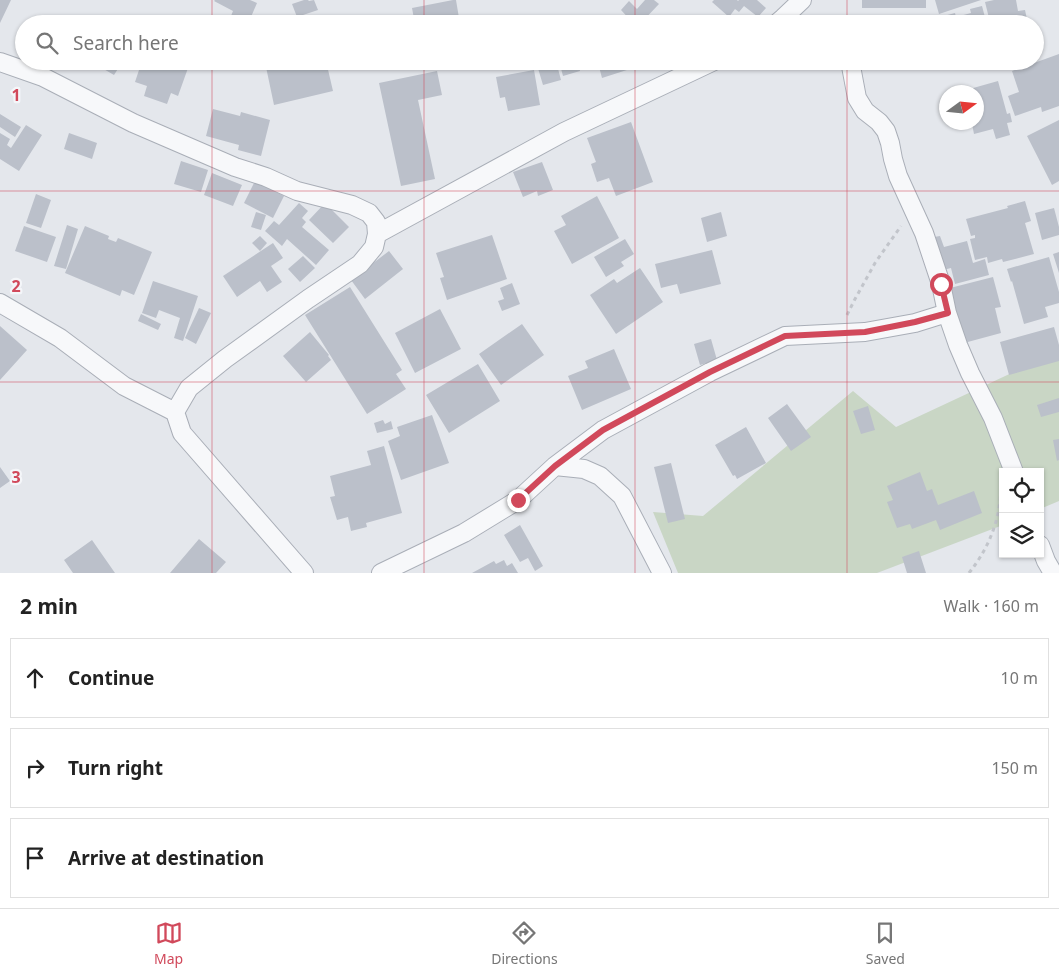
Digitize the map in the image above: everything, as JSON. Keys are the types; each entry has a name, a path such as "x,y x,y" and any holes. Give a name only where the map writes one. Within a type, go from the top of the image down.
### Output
{"street":[{"path":"786,15 802,0"},
{"path":"0,62 15,67"},
{"path":"22,70 42,77 133,123 235,167 266,177 297,191 352,205 369,213 376,222 377,234 374,247 360,264 224,359 189,388 175,412"},
{"path":"377,234 564,132 695,70"},
{"path":"852,70 857,98 865,111 879,122 886,131 895,168 924,233 958,345 993,418 1005,468"},
{"path":"0,303 60,338 124,386 175,412 182,434 304,573"},
{"path":"381,573 464,533 518,500 555,466 603,430 710,372 785,336 865,332 948,313"},
{"path":"555,466 584,469 600,476 622,496 662,573"},
{"path":"1044,556 1053,573"}],"path":[{"path":"838,333 875,263 899,230 911,203"},
{"path":"969,573 989,544 999,507"}],"green space":[{"path":"1059,351 1059,501 1044,507 1044,468 999,468 999,527 877,573 678,573 653,512 703,516 853,391 896,427"}],"building":[{"path":"0,0 11,0 0,23"},
{"path":"250,0 257,3 252,15 231,15 233,11 214,1"},
{"path":"304,0 314,0 318,10 303,15 296,15 292,4"},
{"path":"456,0 458,15 413,15 412,8"},
{"path":"645,0 654,0 659,4 649,15 626,15 621,10 629,1 637,9"},
{"path":"714,0 757,0 766,8 760,15 755,15 744,6 739,12 735,9 730,15 727,15 712,2"},
{"path":"862,0 926,0 926,8 862,8"},
{"path":"935,0 981,0 939,14"},
{"path":"1016,0 1018,11 1025,10 1026,15 988,15 985,2"},
{"path":"982,6 984,15 964,15 971,13 970,9"},
{"path":"1059,54 1059,106 1042,112 1041,107 1015,116 1008,96 1019,92 1012,71 1044,70 1044,59"},
{"path":"105,70 117,70 114,75"},
{"path":"139,70 187,70 178,96 171,93 167,104 144,96 147,86 135,82"},
{"path":"267,70 328,70 333,91 274,105"},
{"path":"534,70 540,105 508,111 505,97 500,98 496,77"},
{"path":"538,70 558,70 561,80 543,85"},
{"path":"561,70 580,70 580,71 563,76"},
{"path":"600,70 627,70 602,78"},
{"path":"437,71 442,95 418,100 435,179 401,186 379,83"},
{"path":"998,81 1007,114 1010,113 1012,122 1007,123 1010,135 996,139 993,129 974,134 973,130 984,130 984,85"},
{"path":"213,109 240,116 241,112 270,120 261,156 238,150 239,145 206,136"},
{"path":"0,114 21,127 15,137 0,127"},
{"path":"1059,120 1059,181 1052,185 1027,136"},
{"path":"631,122 653,182 616,196 609,178 597,182 591,164 596,162 587,138"},
{"path":"26,125 42,135 19,171 0,159 0,133 10,139 7,145 11,148"},
{"path":"69,133 97,143 92,159 64,149"},
{"path":"181,161 208,170 201,192 174,184"},
{"path":"542,162 553,190 538,196 537,191 523,197 513,172"},
{"path":"212,173 242,185 233,206 204,195"},
{"path":"255,181 284,196 273,218 244,203"},
{"path":"36,194 51,200 41,228 26,223"},
{"path":"597,196 619,238 572,264 554,231 566,225 561,216"},
{"path":"1025,201 1031,221 1025,223 1034,254 1003,262 1002,259 988,263 987,257 975,260 970,239 975,238 975,235 971,236 966,219 1008,208 1007,206"},
{"path":"299,203 308,211 302,218 306,222 302,227 329,250 316,265 287,239 282,246 265,231 274,221 279,225"},
{"path":"325,203 349,227 333,243 309,220"},
{"path":"1054,208 1059,235 1042,240 1035,213"},
{"path":"256,212 266,215 261,230 251,227"},
{"path":"721,212 727,236 707,242 701,218"},
{"path":"67,225 78,229 66,269 54,266"},
{"path":"24,226 56,237 47,262 15,251"},
{"path":"85,226 109,236 108,239 116,242 118,238 152,252 134,295 122,290 120,296 65,273"},
{"path":"492,235 507,279 447,300 440,278 444,277 436,253"},
{"path":"260,236 267,243 260,251 252,243"},
{"path":"940,236 944,247 967,241 973,263 985,259 989,275 955,284 951,268 943,270 934,237"},
{"path":"625,239 634,254 621,262 624,266 606,277 594,257"},
{"path":"273,243 283,258 271,266 282,282 267,292 260,281 237,297 223,276"},
{"path":"712,250 721,284 680,294 677,284 661,288 655,264"},
{"path":"389,251 403,269 365,299 351,280"},
{"path":"1059,252 1059,273 1053,254"},
{"path":"303,256 315,268 300,282 288,269"},
{"path":"1049,257 1059,292 1059,303 1045,307 1048,317 1024,324 1007,269"},
{"path":"640,268 663,302 616,334 590,295 614,279 617,283"},
{"path":"993,277 1001,307 995,308 1001,333 964,343 950,288"},
{"path":"153,281 198,296 183,341 174,338 180,318 159,310 156,318 142,313"},
{"path":"512,283 520,304 502,311 498,301 504,299 500,288"},
{"path":"350,287 402,370 396,374 406,389 367,414 305,315"},
{"path":"199,308 211,313 196,344 185,338"},
{"path":"440,309 461,349 415,373 395,333"},
{"path":"141,314 161,324 158,330 138,321"},
{"path":"522,324 544,355 501,385 479,354"},
{"path":"0,326 27,350 0,380"},
{"path":"1054,327 1059,345 1059,361 1009,375 1000,342"},
{"path":"310,332 331,360 306,382 283,356"},
{"path":"711,339 717,360 700,365 694,344"},
{"path":"614,349 631,389 582,410 568,376 588,368 585,361"},
{"path":"478,364 500,401 449,433 426,395"},
{"path":"1059,398 1059,412 1041,417 1037,405"},
{"path":"787,404 811,437 791,451 768,418"},
{"path":"868,406 875,430 861,434 853,411"},
{"path":"432,415 449,463 401,480 388,441 400,436 397,427"},
{"path":"383,420 385,424 391,421 393,429 377,433 374,423"},
{"path":"746,427 766,463 737,479 735,475 733,476 715,445"},
{"path":"1059,439 1059,460 1057,461 1053,440"},
{"path":"384,446 402,513 366,523 367,527 351,531 348,517 337,520 330,497 335,496 330,476 371,465 367,451"},
{"path":"671,463 685,519 668,523 654,467"},
{"path":"0,467 10,481 0,488"},
{"path":"920,472 927,491 932,489 938,505 974,491 982,513 940,530 936,520 912,529 910,524 897,528 887,502 893,500 887,486"},
{"path":"520,525 543,566 535,571 528,558 520,562 504,535"},
{"path":"199,539 226,562 216,573 170,573"},
{"path":"92,540 115,573 73,573 64,560"},
{"path":"919,551 926,573 907,573 902,557"},
{"path":"504,560 507,566 512,563 518,573 472,573 494,561 496,564"}],"route":[{"path":"518,500 555,466 603,430 710,372 785,336 865,332 948,313 941,284"}]}
